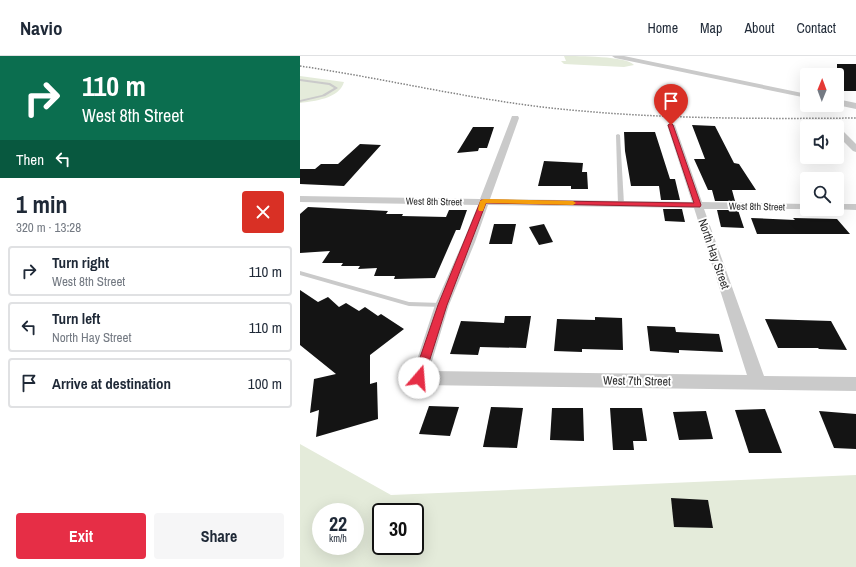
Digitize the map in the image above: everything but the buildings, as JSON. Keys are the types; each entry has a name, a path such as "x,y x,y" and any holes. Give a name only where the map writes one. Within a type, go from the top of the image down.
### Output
{"street":[{"path":"615,56 800,95"},
{"path":"844,103 856,106"},
{"path":"442,305 484,201 514,118"},
{"name":"North Hay Street","path":"671,125 758,383"},
{"path":"844,137 856,149"},
{"name":"West 8th Street","path":"300,199 800,207"},
{"path":"844,207 856,207"},
{"name":"West 7th Street","path":"442,305 419,378 856,384"}],"lane":[{"path":"300,80 330,84 336,88 330,94 314,99 300,101"},
{"path":"618,134 621,204"},
{"path":"300,273 409,304 442,305"}],"green space":[{"path":"564,56 612,58 630,62 634,65 624,67 564,64 561,61 566,61"},
{"path":"300,76 344,82 341,88 332,96 300,103"},
{"path":"300,444 391,495 856,475 856,567 300,567"}],"railway":[{"path":"300,66 511,103 581,111 659,116 856,118"}],"slow traffic":[{"path":"481,209 484,201 573,203"}],"route":[{"path":"419,378 442,305 469,242 484,201 698,205 671,125"}]}
